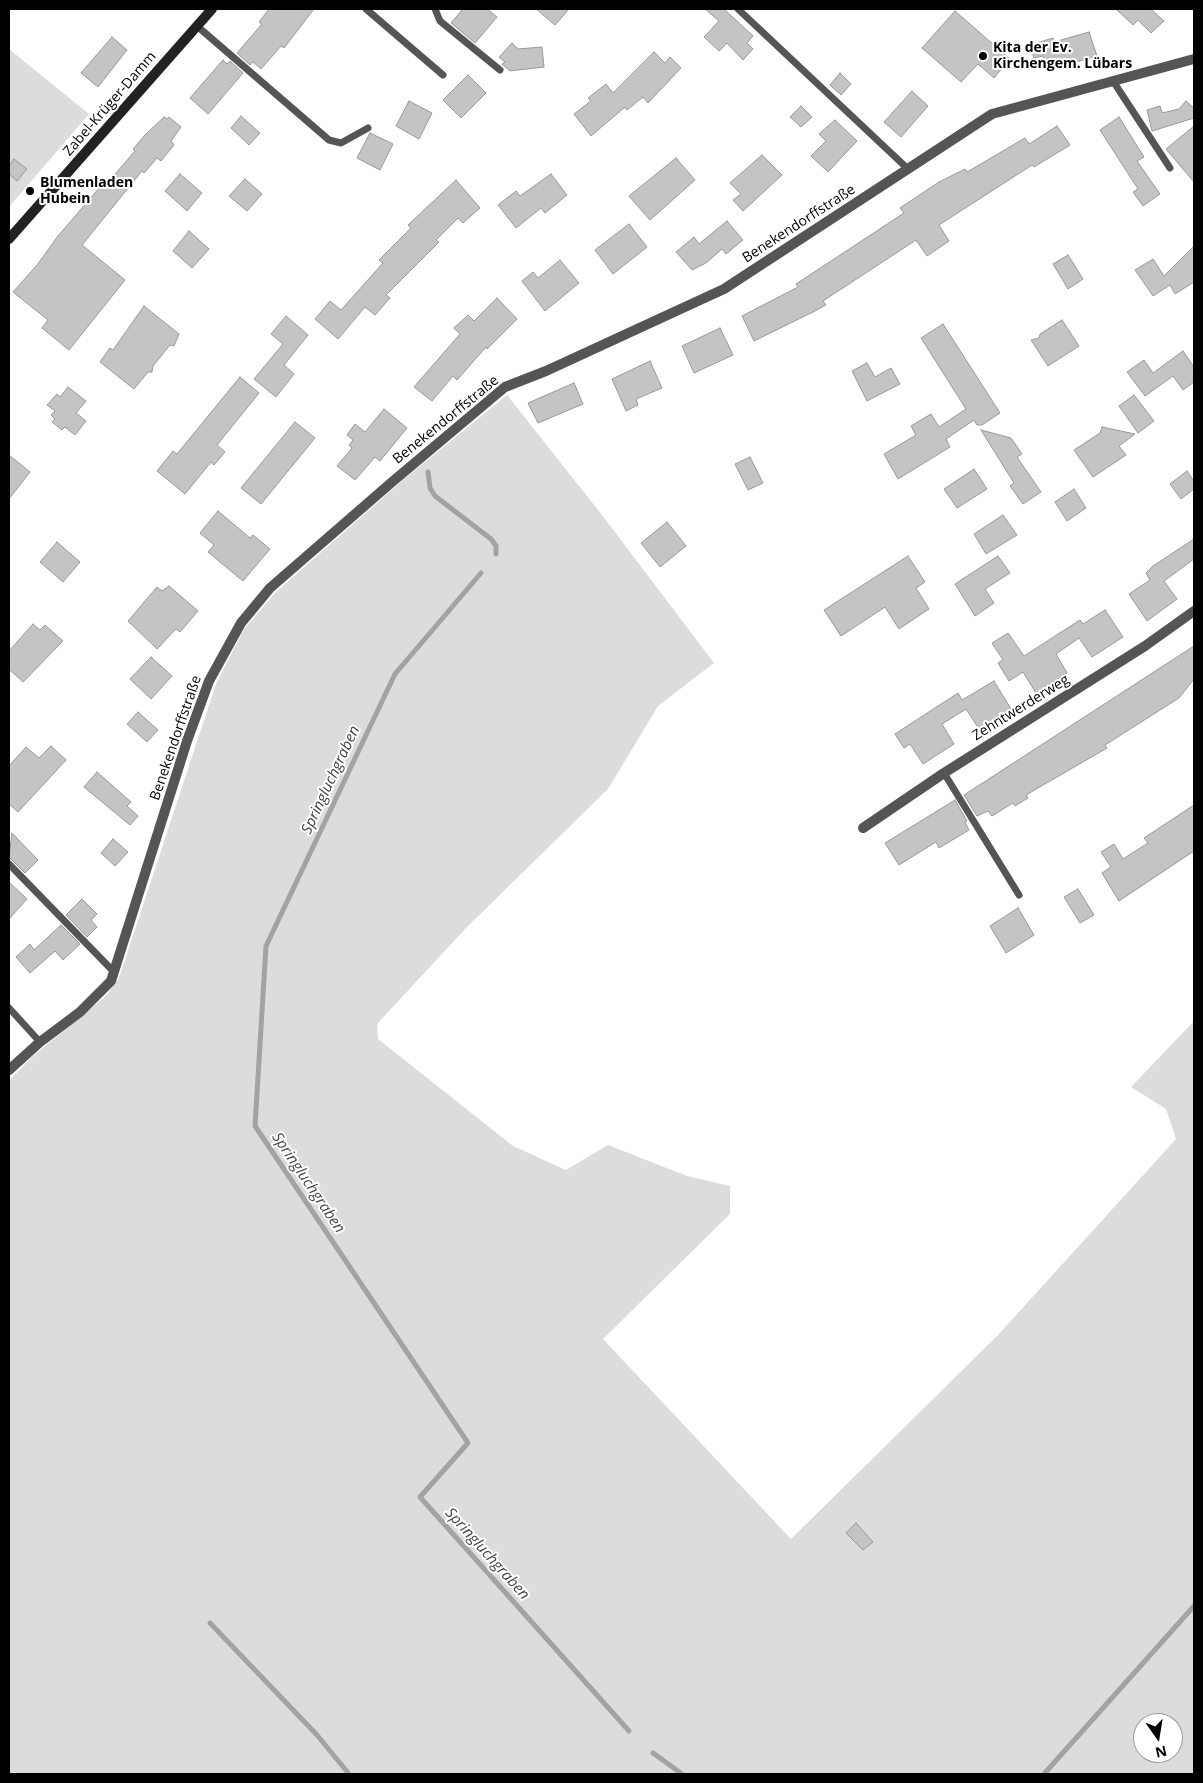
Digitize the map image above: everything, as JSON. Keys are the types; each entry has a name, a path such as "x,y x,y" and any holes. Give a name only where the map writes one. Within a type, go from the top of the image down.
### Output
{"street":[{"name":"Zabel-Krüger-Damm","path":"9,240 212,9"},
{"name":"Benekendorffstraße","path":"9,1070 40,1042 92,1001 111,981 187,740 210,681 241,623 270,588 505,387 546,371 724,289 992,114 1194,59"},
{"name":"Zehntwerderweg","path":"863,828 944,773 1153,640 1194,611"}],"lane":[{"path":"366,9 443,75"},
{"path":"435,9 440,21 500,70"},
{"path":"738,9 908,169"},
{"path":"197,26 329,140 341,143 368,128"},
{"path":"1113,81 1170,168"},
{"path":"944,773 1019,894"},
{"path":"9,864 114,972"},
{"path":"9,1008 40,1042"}],"shaded area":[{"path":"9,49 89,114 9,207"},
{"path":"507,395 602,515 714,663 658,706 608,789 466,928 377,1024 378,1039 513,1146 566,1170 608,1145 687,1176 730,1186 730,1214 603,1339 791,1539 997,1336 1176,1139 1166,1109 1131,1087 1194,1021 1194,1774 9,1774 9,1081 32,1057 106,996 119,978 216,684 244,629 275,593 403,480"}],"building":[{"path":"269,9 314,9 284,48 281,46 261,69 253,62 250,65 237,53 262,24 259,22"},
{"path":"463,9 487,9 497,17 475,43 451,23"},
{"path":"536,9 569,9 555,25"},
{"path":"705,9 724,9 753,36 747,43 753,49 743,60 727,43 719,51 704,37 719,21"},
{"path":"1116,9 1151,9 1164,21 1151,33 1138,20 1133,25"},
{"path":"955,11 1010,59 994,78 978,64 961,82 922,48"},
{"path":"1089,32 1097,56 1053,69 1051,61 1045,63 1043,56 1034,58 1030,45 1053,38 1054,42"},
{"path":"112,37 127,50 98,87 81,73"},
{"path":"512,43 518,49 542,47 544,67 510,71 502,64 505,62 499,57"},
{"path":"654,52 665,63 670,57 681,68 648,103 643,97 627,110 625,107 591,136 574,114 591,101 588,98 606,84 613,93"},
{"path":"223,60 227,64 230,61 243,73 208,114 190,98"},
{"path":"840,73 851,84 841,95 830,85"},
{"path":"468,75 486,93 461,118 443,100"},
{"path":"912,91 928,106 901,137 884,122"},
{"path":"409,101 432,113 419,139 396,126"},
{"path":"1186,101 1194,108 1194,118 1152,131 1147,110 1160,106 1162,113 1179,109"},
{"path":"801,106 812,117 801,127 790,117"},
{"path":"241,116 260,133 249,145 231,128"},
{"path":"164,117 167,119 169,117 181,127 171,141 174,145 161,161 157,158 144,173 142,171 82,245 125,280 69,350 42,328 48,320 13,292 107,179 110,180 135,151 133,149"},
{"path":"1119,117 1144,157 1137,161 1160,194 1143,206 1133,192 1138,189 1100,130"},
{"path":"835,120 857,141 828,172 811,156 826,141 819,134"},
{"path":"1057,126 1070,145 1034,167 1032,165 939,225 949,241 927,256 916,240 823,301 826,305 754,341 742,316 798,287 796,284 904,213 900,208 939,182 965,169 967,172 1025,138 1029,144"},
{"path":"1194,126 1194,182 1166,149"},
{"path":"370,133 393,144 380,170 357,158"},
{"path":"762,155 782,175 743,211 733,200 741,194 730,183"},
{"path":"676,158 695,180 650,220 629,196"},
{"path":"14,159 27,169 17,181 9,174 9,167"},
{"path":"180,174 202,193 187,211 165,191"},
{"path":"551,174 567,195 545,213 541,208 516,228 498,205 516,191 520,196"},
{"path":"245,179 262,194 247,211 229,196"},
{"path":"456,180 480,208 463,223 458,218 436,240 439,242 386,295 390,298 375,315 365,307 338,339 315,319 330,301 341,310 383,263 379,260 411,228 408,225"},
{"path":"727,221 743,240 726,254 722,249 706,263 692,270 676,252 694,237 699,244"},
{"path":"629,224 647,247 613,274 595,250"},
{"path":"189,231 209,249 192,268 173,251"},
{"path":"1194,246 1194,282 1175,294 1170,285 1153,296 1135,270 1153,259 1164,276"},
{"path":"1068,255 1083,279 1068,289 1053,264"},
{"path":"560,260 579,283 545,311 522,281 533,272 538,278"},
{"path":"497,298 517,319 487,349 486,347 457,380 453,376 432,401 414,387 460,334 454,328 468,315 474,321"},
{"path":"144,306 179,334 174,346 170,345 153,366 152,372 148,372 134,389 100,362 110,348 113,350"},
{"path":"286,316 308,335 284,365 294,374 276,397 254,379 283,344 271,334"},
{"path":"1062,320 1079,346 1048,366 1031,340 1039,338 1040,334"},
{"path":"943,324 1000,413 982,425 977,425 974,420 946,439 950,447 898,479 884,454 916,435 911,426 931,414 939,427 966,409 921,338"},
{"path":"720,328 733,355 694,373 682,346"},
{"path":"1183,351 1194,367 1194,382 1183,390 1173,376 1145,396 1127,372 1144,360 1153,373"},
{"path":"650,361 662,388 636,399 638,405 626,411 612,379"},
{"path":"867,363 875,377 891,368 900,384 867,401 852,371"},
{"path":"240,377 259,393 217,445 225,452 214,465 211,462 185,494 157,471 173,451 177,454"},
{"path":"574,383 583,404 538,423 528,403"},
{"path":"68,387 86,401 76,413 86,421 75,435 65,427 62,430 52,422 55,419 51,415 55,411 47,405 57,394 60,397"},
{"path":"1134,395 1154,421 1138,433 1119,406"},
{"path":"384,409 407,428 380,461 375,457 355,480 337,466 352,448 349,445 353,440 347,435 355,424 365,432"},
{"path":"295,422 315,438 261,504 241,488"},
{"path":"1102,427 1135,434 1119,446 1126,455 1093,477 1074,450 1100,433"},
{"path":"981,430 1011,438 1022,454 1017,457 1041,492 1023,504 1010,486 1014,483"},
{"path":"9,455 30,472 9,499"},
{"path":"750,457 763,483 748,490 735,464"},
{"path":"974,469 987,489 957,508 944,489"},
{"path":"1187,471 1194,481 1194,489 1181,499 1170,484"},
{"path":"1074,489 1086,508 1067,521 1055,502"},
{"path":"218,511 250,538 253,535 270,549 243,581 208,552 214,545 200,533"},
{"path":"1003,515 1017,535 986,554 974,534"},
{"path":"667,522 686,546 660,567 641,543"},
{"path":"1194,539 1194,559 1164,581 1177,599 1147,621 1129,594 1150,580 1146,573 1153,566"},
{"path":"57,542 80,562 63,582 40,562"},
{"path":"908,556 925,582 916,588 929,609 899,629 885,607 841,636 824,610"},
{"path":"998,556 1010,573 985,589 994,603 975,616 955,584"},
{"path":"169,586 198,611 180,632 176,629 157,649 128,621 157,587 162,591"},
{"path":"1105,610 1123,637 1092,657 1079,638 1056,654 1067,673 1036,693 1023,672 1009,681 998,663 1003,660 992,643 1008,633 1024,656 1080,620 1083,624"},
{"path":"33,624 40,630 45,625 63,641 23,682 9,669 9,651"},
{"path":"1194,646 1194,679 1179,698 1105,745 1107,748 1026,795 1028,798 1015,806 1013,803 992,816 988,811 977,816 964,795"},
{"path":"151,657 172,676 151,699 130,679"},
{"path":"994,681 1011,709 979,729 966,709 942,724 954,744 923,764 910,744 904,748 895,734 958,693 962,700"},
{"path":"138,712 158,730 147,742 127,724"},
{"path":"51,746 66,760 18,812 9,804 9,766 26,747 39,758"},
{"path":"97,772 131,802 127,806 138,816 130,825 84,787"},
{"path":"955,800 967,821 965,822 969,830 939,848 936,842 899,865 885,843"},
{"path":"1194,805 1194,851 1119,901 1102,873 1111,867 1101,852 1114,844 1123,859 1148,843 1144,838"},
{"path":"12,833 38,860 25,873 9,857"},
{"path":"113,839 128,852 115,866 101,853"},
{"path":"9,882 27,899 9,919"},
{"path":"1078,889 1094,915 1080,923 1064,897"},
{"path":"82,899 97,914 91,920 97,927 87,937 66,915"},
{"path":"1018,908 1034,935 1006,953 990,926"},
{"path":"61,925 80,944 63,960 55,951 30,973 16,957 30,944 34,950"},
{"path":"856,1523 873,1542 863,1550 846,1533"}],"waterway":[{"name":"Springluchgraben","path":"428,472 430,488 435,496 491,539 496,546 496,554"},
{"name":"Springluchgraben","path":"481,573 395,674 266,946 255,1126 468,1443 420,1497 629,1731"},
{"path":"1044,1774 1194,1606"},
{"path":"210,1623 317,1735 349,1774"},
{"name":"Springluchgraben","path":"653,1753 682,1774"}],"place":[{"name":"Kita der Ev. Kirchengem. Lübars","path":"983,56"},
{"name":"Blumenladen Hubein","path":"30,191"}]}
